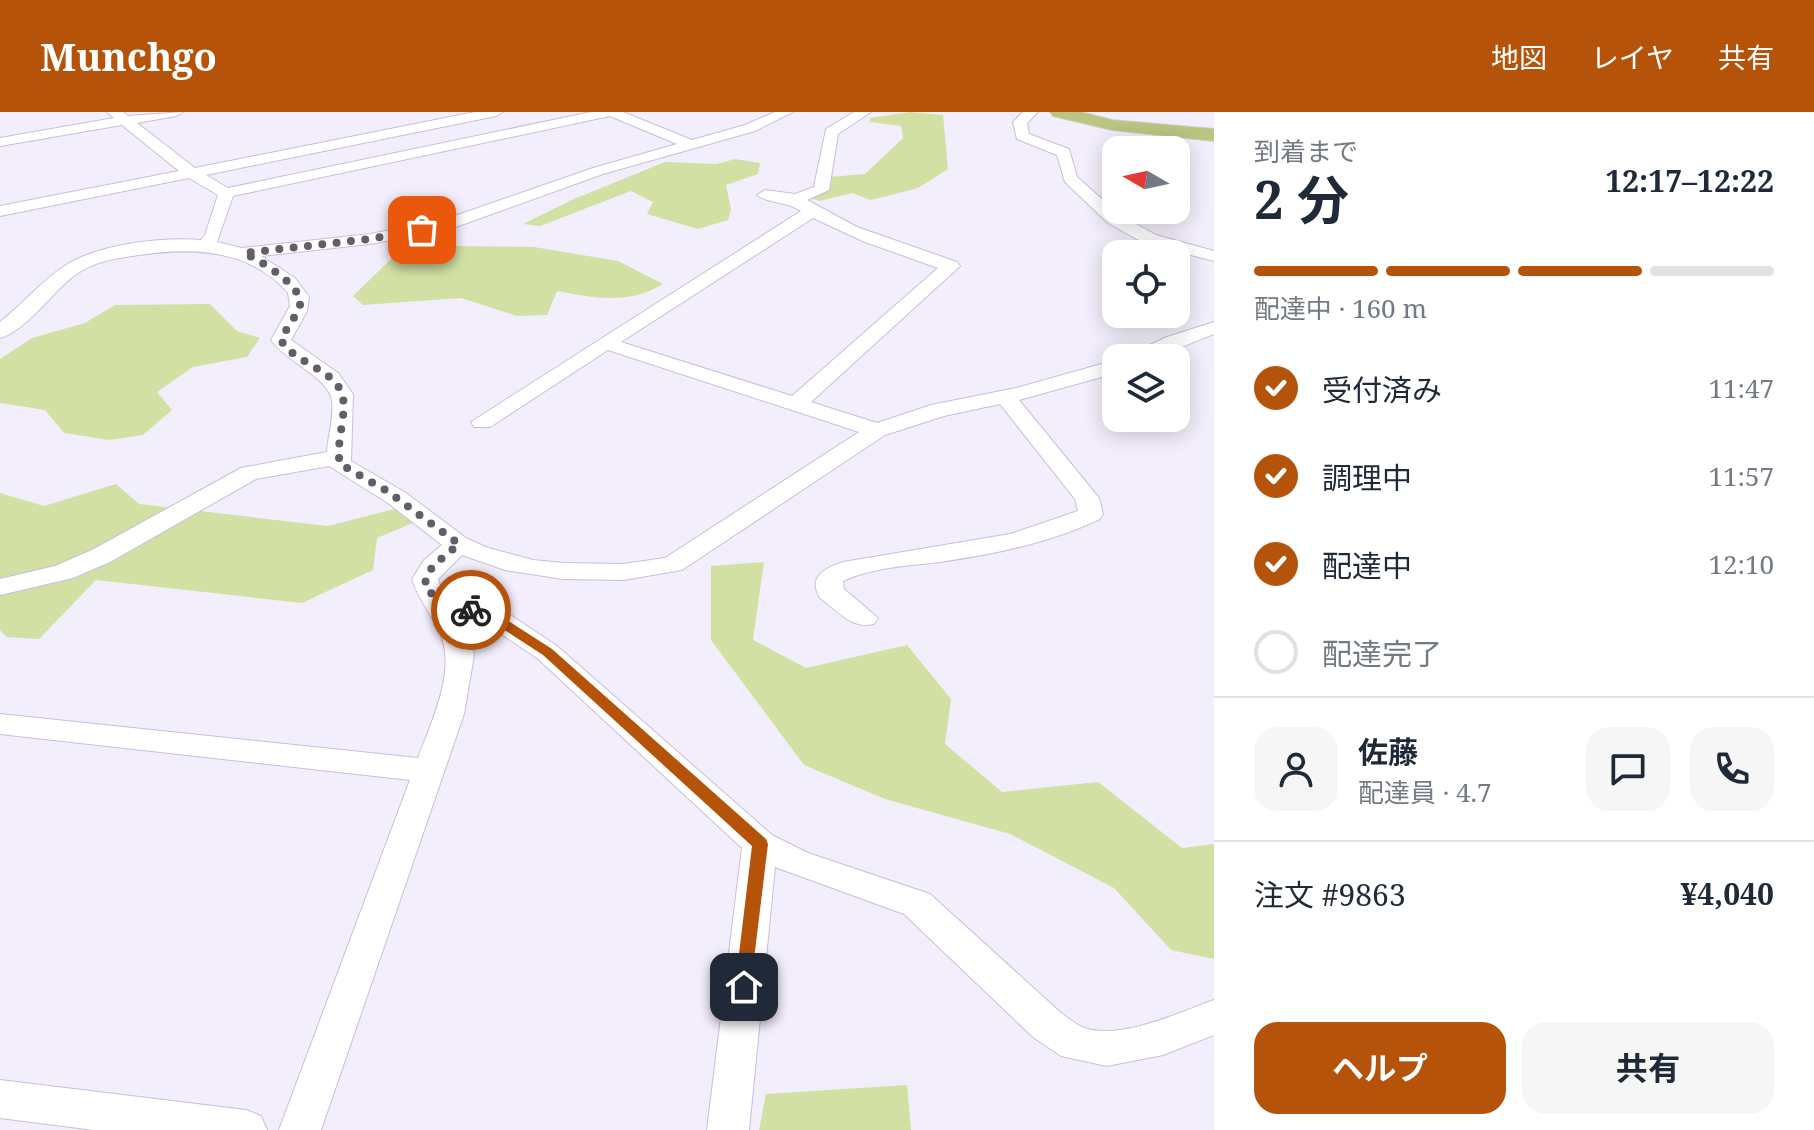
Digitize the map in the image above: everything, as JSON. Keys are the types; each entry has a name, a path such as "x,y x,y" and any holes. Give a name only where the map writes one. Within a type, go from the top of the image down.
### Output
{"main road":[{"path":"1059,112 1112,125 1212,138"}],"street":[{"path":"0,142 120,117 176,112"},
{"path":"0,211 496,112"},
{"path":"120,117 192,173 226,193 611,112 690,144"},
{"path":"244,253 370,239 447,224 598,171 750,128 786,112"},
{"path":"765,195 796,199 821,190 831,132 864,112"},
{"path":"1031,112 1020,122 1022,136 1064,152 1070,179 1114,219 1150,239 1214,256"},
{"path":"207,244 213,236 226,193"},
{"path":"795,404 951,266 894,248 812,211 796,199"},
{"path":"482,422 812,211"},
{"path":"0,332 62,275 87,259 129,251 207,244 244,253 297,291 301,300 299,308 281,340 285,349 333,382 342,394 340,464 387,491 459,544 517,564 613,574 644,572 673,564 877,430 939,410 1005,397 1102,370"},
{"path":"1167,344 1214,328"},
{"path":"605,343 877,430"},
{"path":"864,618 830,592 830,577 851,566 947,553 1063,529 1091,514 1087,498 1005,397"},
{"path":"0,587 64,572 101,556 249,473 339,457"},
{"path":"300,1130 430,771 460,658 452,622 428,592 425,579 433,566 459,544"},
{"path":"428,592 502,622 547,652 760,844 796,862 917,904 1047,1025 1075,1044 1107,1048 1163,1038 1214,1017"},
{"path":"0,724 430,771"},
{"path":"728,1130 760,844"},
{"path":"0,1099 246,1130"}],"green space":[{"path":"910,112 943,115 948,169 918,188 871,200 852,193 820,201 810,198 828,177 865,174 903,138 901,126 870,122 870,118"},
{"path":"735,159 760,163 758,174 726,185 731,209 728,220 698,229 647,214 653,202 631,191 540,226 523,224 574,199 665,162 716,164"},
{"path":"453,246 534,247 618,261 663,284 638,295 612,298 557,291 547,315 517,316 461,298 363,305 353,296 393,257"},
{"path":"210,304 237,331 260,338 247,357 193,367 157,392 172,410 143,435 109,440 64,433 45,410 0,403 0,359 32,338 85,323 115,305"},
{"path":"116,484 139,504 328,526 406,506 420,520 377,538 373,570 302,603 96,580 39,639 7,637 0,630 0,493 44,506"},
{"path":"764,562 753,640 806,668 907,645 951,699 945,744 1002,792 1098,782 1182,848 1214,844 1214,959 1171,950 1114,888 1010,834 885,799 804,765 711,640 711,566"},
{"path":"907,1085 911,1130 759,1130 766,1094"}],"way so far":[{"path":"422,230 244,253 297,291 301,300 299,308 281,340 285,349 333,382 342,394 340,464 387,491 459,544 433,566 425,579 428,592 471,610"}],"route":[{"path":"471,610 502,622 547,652 760,844 744,987"}]}
